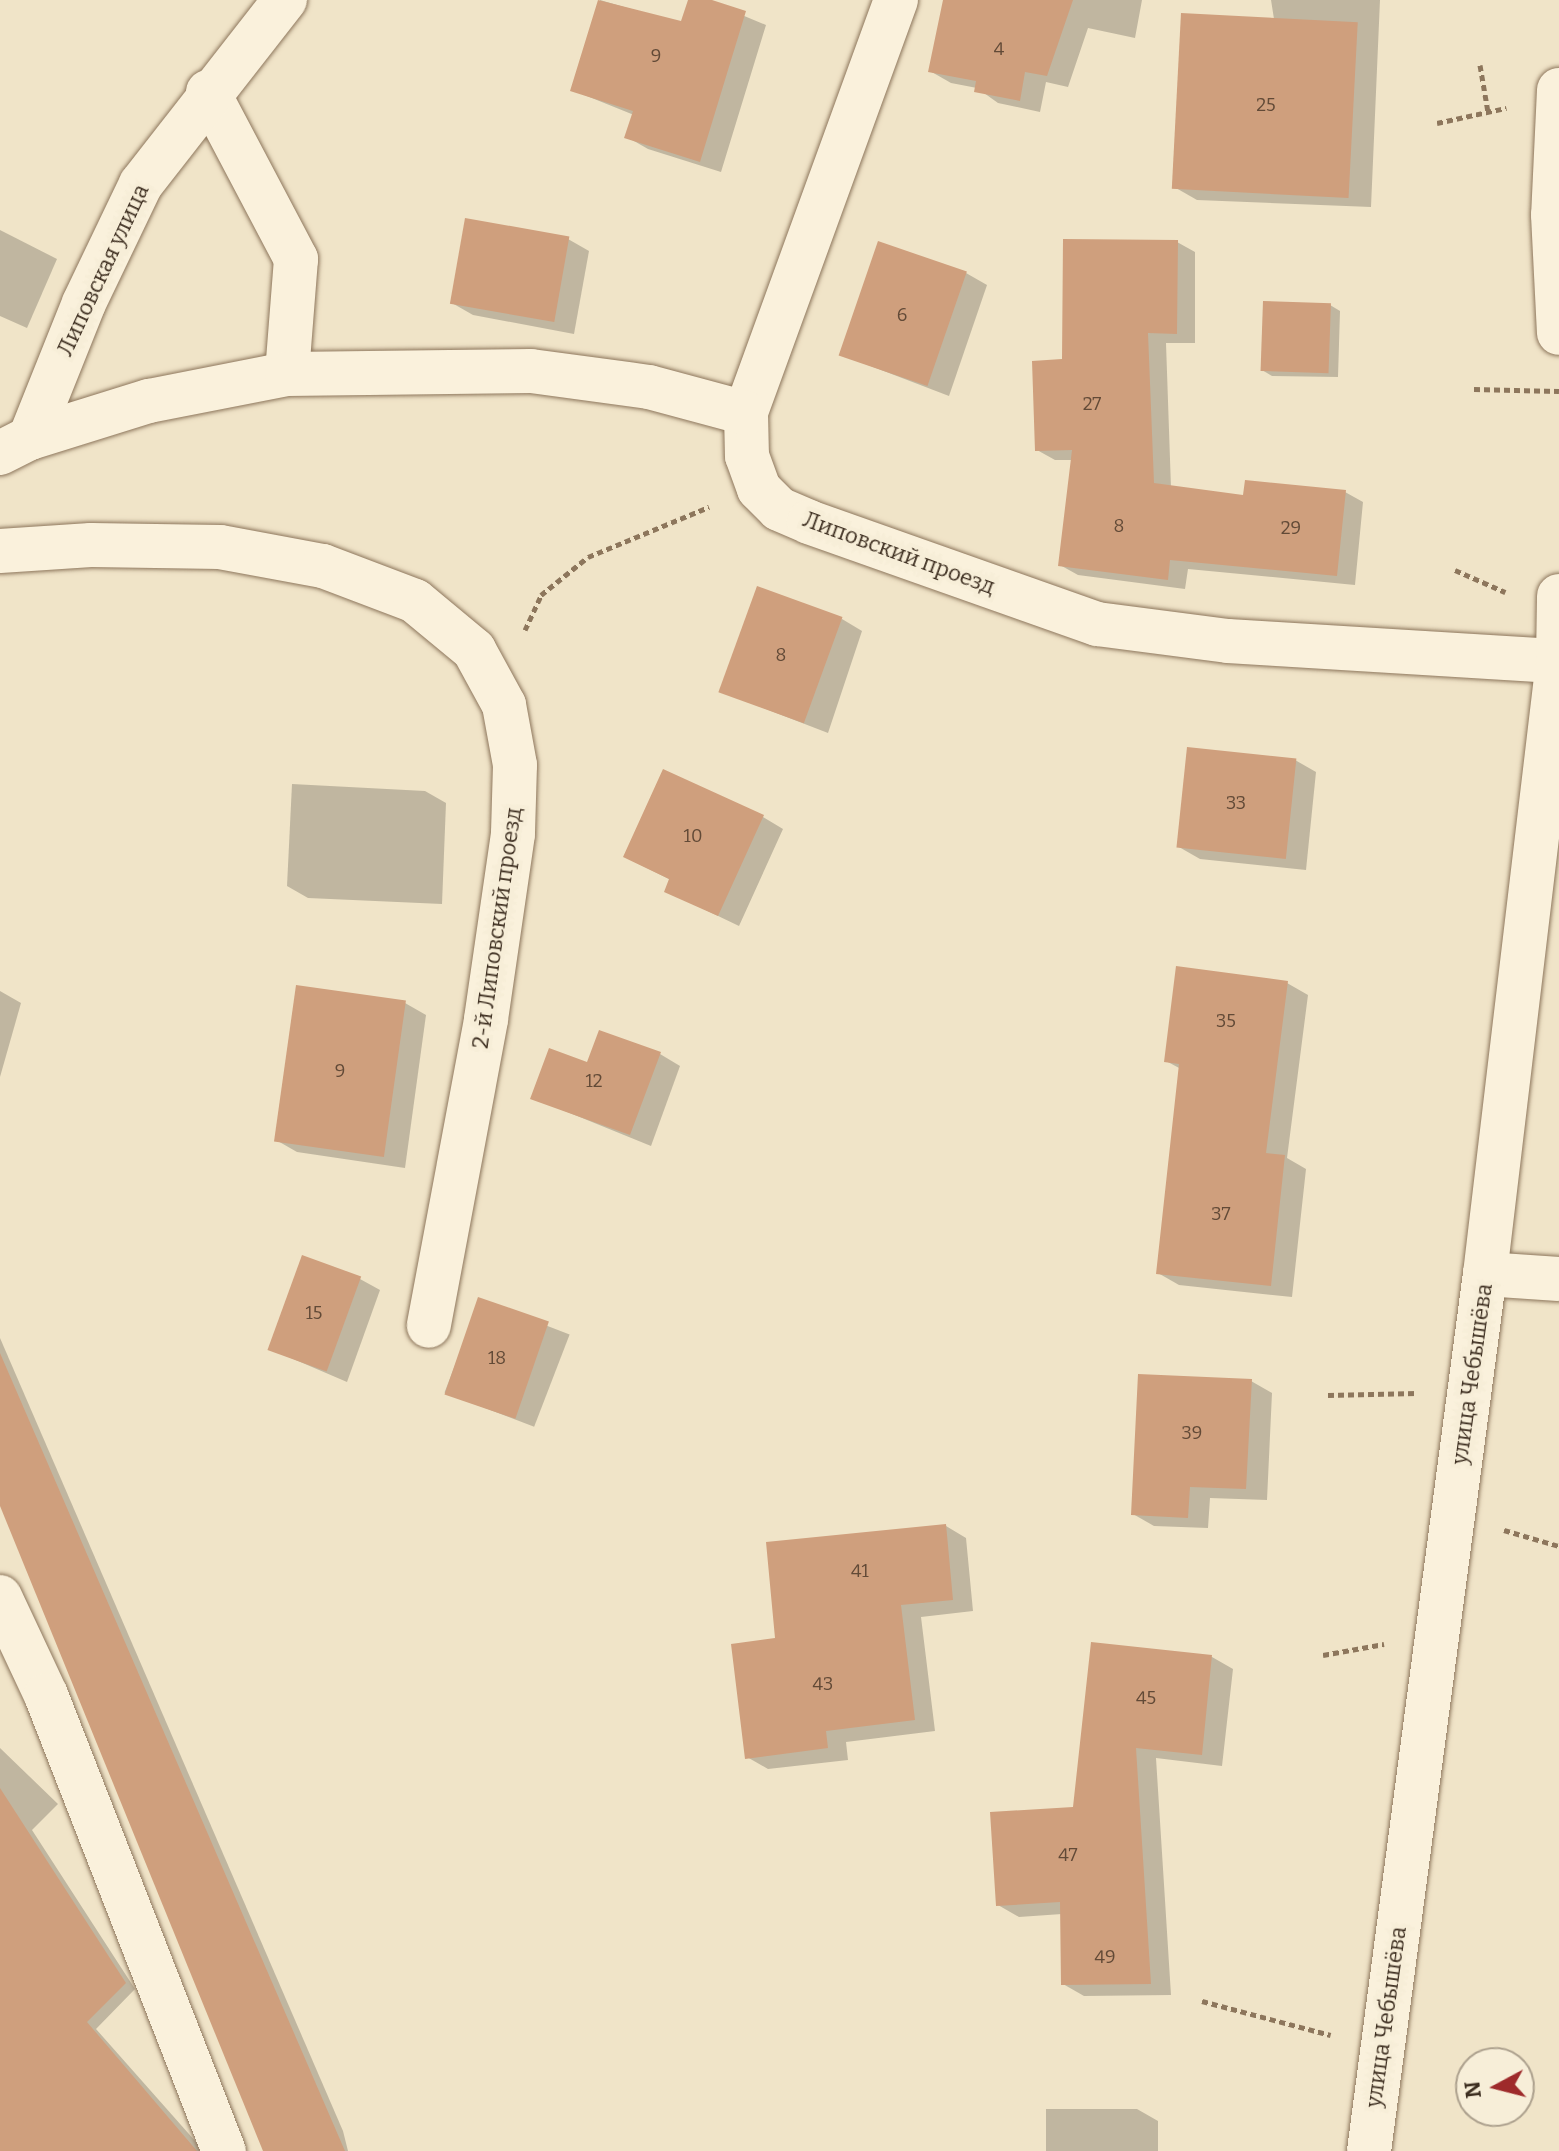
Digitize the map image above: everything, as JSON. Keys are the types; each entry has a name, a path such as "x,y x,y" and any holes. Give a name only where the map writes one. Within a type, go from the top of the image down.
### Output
{"street":[{"name":"Липовская улица","path":"15,446 141,184 208,92 285,0"},
{"path":"759,489 747,456 746,413 896,0"},
{"path":"1559,90 1553,215 1559,333"},
{"path":"208,92 296,259 287,374"},
{"path":"15,446 149,401 287,374 531,371 649,387 746,413"},
{"name":"Липовский проезд","path":"759,489 779,509 809,522 1097,624 1228,641 1558,661"},
{"name":"2-й Липовский проезд","path":"0,551 91,545 220,547 323,566 415,601 474,650 504,705 515,765 513,834 486,1020 429,1326"},
{"name":"улица Чебышёва","path":"1369,2151 1485,1274 1558,661 1559,596"},
{"path":"1485,1274 1559,1279"},
{"path":"0,1597 46,1695 224,2151"}],"path":[{"path":"1480,65 1488,112"},
{"path":"1437,123 1558,97"},
{"path":"1474,389 1559,391"},
{"path":"504,705 517,649 541,595 588,557 635,534 759,489"},
{"path":"1328,1395 1470,1391"},
{"path":"1202,2001 1382,2049"}],"building":[{"path":"598,0 681,21 688,0 712,0 746,11 700,162 624,138 633,111 570,91"},
{"path":"943,0 1073,0 1047,76 1025,72 1020,101 974,92 976,81 928,72"},
{"path":"1181,13 1358,22 1349,198 1172,189"},
{"path":"465,218 569,236 554,322 450,304"},
{"path":"1063,239 1178,240 1177,334 1148,333 1154,483 1243,495 1245,480 1346,490 1337,576 1170,560 1168,580 1058,566 1072,450 1035,451 1032,361 1062,359"},
{"path":"878,241 967,272 927,386 839,355"},
{"path":"1263,301 1331,303 1329,373 1261,371"},
{"path":"757,586 843,617 804,723 718,692"},
{"path":"1187,747 1296,758 1286,859 1176,847"},
{"path":"663,769 764,815 718,916 664,892 669,879 623,857"},
{"path":"1176,966 1288,981 1266,1153 1285,1155 1271,1286 1156,1274 1179,1064 1164,1062"},
{"path":"296,985 406,1000 384,1157 274,1141"},
{"path":"599,1030 661,1052 630,1135 530,1099 549,1048 587,1062"},
{"path":"302,1255 361,1277 327,1371 267,1350"},
{"path":"478,1297 549,1321 515,1419 444,1394"},
{"path":"0,1353 345,2151 263,2151 0,1506"},
{"path":"1138,1374 1252,1379 1246,1489 1190,1487 1188,1518 1131,1515"},
{"path":"946,1524 953,1600 901,1605 915,1720 826,1731 828,1748 745,1759 731,1644 775,1638 766,1542"},
{"path":"1091,1642 1212,1655 1202,1755 1136,1748 1151,1984 1061,1985 1060,1902 996,1906 990,1812 1073,1807"},
{"path":"0,1788 126,1983 87,2022 197,2151 0,2151"}]}
